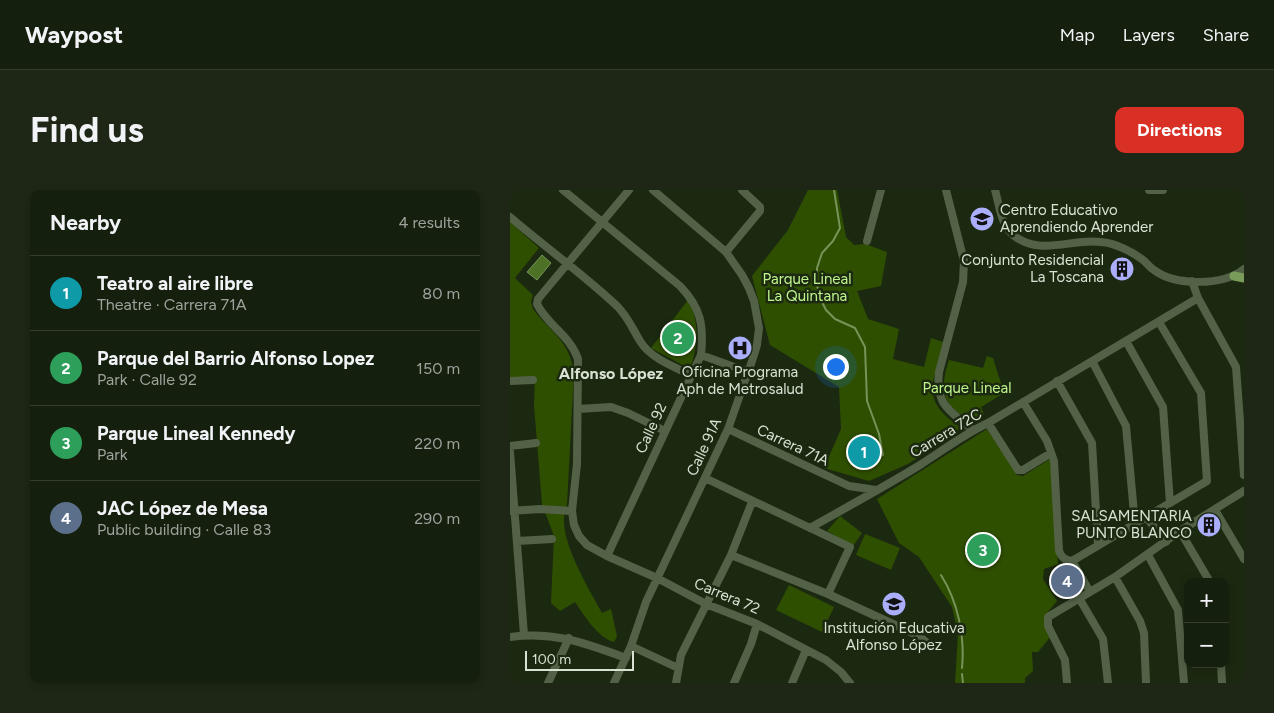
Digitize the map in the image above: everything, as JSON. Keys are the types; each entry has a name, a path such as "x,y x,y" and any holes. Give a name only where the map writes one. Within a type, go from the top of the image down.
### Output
{"main road":[{"path":"1234,276 1244,278"}],"street":[{"name":"Calle 92","path":"563,190 680,286 700,315 702,334 701,355 607,556"},
{"path":"512,510 568,510 577,464 578,359 575,349 537,304 538,298 629,190"},
{"name":"Calle 91A","path":"614,683 630,648 646,602 728,429 757,345 758,328 756,316 749,288 742,275 726,252 653,190"},
{"path":"726,252 760,211 760,207 742,190"},
{"path":"867,241 881,190"},
{"path":"946,190 964,261 961,289 937,386 940,399 947,408 973,430"},
{"path":"995,190 1004,223 1014,236 1027,243 1040,247 1102,242 1142,259 1154,271 1163,275 1170,278 1192,281 1214,282 1234,276 1244,269"},
{"path":"1149,190 1163,190"},
{"path":"510,217 567,263 626,315 645,348 691,375"},
{"path":"1192,281 1198,298 1240,367 1244,475"},
{"name":"Carrera 72C","path":"810,528 1198,298"},
{"path":"1022,402 1047,441 1052,453 1059,551 1066,560 1072,561 1207,481 1201,393 1158,322"},
{"path":"1126,341 1163,407 1170,503"},
{"path":"701,355 748,372"},
{"path":"1092,361 1126,426 1135,524"},
{"path":"510,382 532,380"},
{"path":"1057,381 1092,443 1098,545"},
{"path":"578,409 610,407 628,413 665,431"},
{"path":"988,423 1018,470 1023,470 1052,453"},
{"name":"Carrera 71A","path":"728,429 849,486 876,490"},
{"path":"510,446 536,443"},
{"path":"510,452 512,510 517,541 524,634"},
{"path":"704,478 850,548 828,594"},
{"path":"1067,683 1065,660 1048,626 1048,620 1051,615 1115,577 1180,531 1244,491"},
{"path":"676,683 682,655 731,554 752,502"},
{"name":"Carrera 72","path":"568,510 579,536 587,545 607,556 658,578 706,604 757,624 826,660 841,672 850,683"},
{"path":"1215,510 1244,559"},
{"path":"1146,517 1166,542"},
{"path":"1180,531 1208,578"},
{"path":"517,541 552,540"},
{"path":"731,554 828,594 919,636 926,642"},
{"path":"1148,555 1178,610 1184,683"},
{"path":"1072,561 1090,592"},
{"path":"1115,577 1140,621 1144,633 1146,683"},
{"path":"1079,598 1103,639 1108,683"},
{"path":"734,683 751,644 757,624"},
{"path":"510,638 524,634 545,634 569,638 626,658"},
{"path":"548,683 569,638"},
{"path":"617,654 630,648 678,668"},
{"path":"792,683 806,650"},
{"path":"1221,668 1222,683"}],"green space":[{"name":"Parque Lineal La Quintana","path":"808,190 837,190 846,237 854,245 865,244 887,252 881,286 857,291 868,319 899,329 893,359 924,367 931,338 946,343 932,390 939,408 961,428 908,464 869,481 824,468 841,429 839,387 770,345 752,276 788,230"},
{"path":"510,222 539,248 515,278 533,295 531,302 533,309 568,351 574,371 567,504 564,517 565,530 572,555 602,613 611,609 617,636 614,642 608,640 597,631 575,602 560,611 551,603 554,536 542,504 534,405 535,377 510,380"},
{"path":"688,300 696,326 695,351 690,369 651,348"},
{"name":"Parque Lineal","path":"987,356 993,358 1004,393 981,407 984,414 970,420 954,409 945,396 944,380 946,371 949,360 983,368"},
{"path":"987,429 1017,475 1023,476 1050,459 1058,564 1044,569 1043,579 1057,601 1044,620 1051,636 1038,652 1032,652 1033,671 1025,678 1025,683 955,683 958,634 952,607 919,557 899,543 877,499"},
{"path":"840,516 862,533 853,546 827,531"},
{"path":"865,534 900,548 891,570 856,555"},
{"path":"789,585 834,607 822,632 776,610"}],"shaded area":[{"path":"542,255 551,263 537,280 527,272"}],"waterway":[{"path":"834,190 840,228 833,241 822,253 817,268 817,285 820,298 826,310 835,319 855,328 865,347 867,401 879,434 883,455"},
{"path":"941,575 952,596 959,620 963,656 962,668"},
{"path":"962,674 963,683"}],"place":[{"name":"Centro Educativo Aprendiendo Aprender","path":"982,219"},
{"name":"Conjunto Residencial La Toscana","path":"1122,269"},
{"name":"Parque del Barrio Alfonso Lopez","path":"678,338"},
{"name":"Oficina Programa Aph de Metrosalud","path":"740,348"},
{"name":"Teatro al aire libre","path":"864,452"},
{"name":"SALSAMENTARIA PUNTO BLANCO","path":"1209,525"},
{"name":"Parque Lineal Kennedy","path":"983,550"},
{"name":"JAC López de Mesa","path":"1067,581"},
{"name":"Institución Educativa Alfonso López","path":"894,604"}],"district":[{"name":"Alfonso López","path":"611,373"}]}
